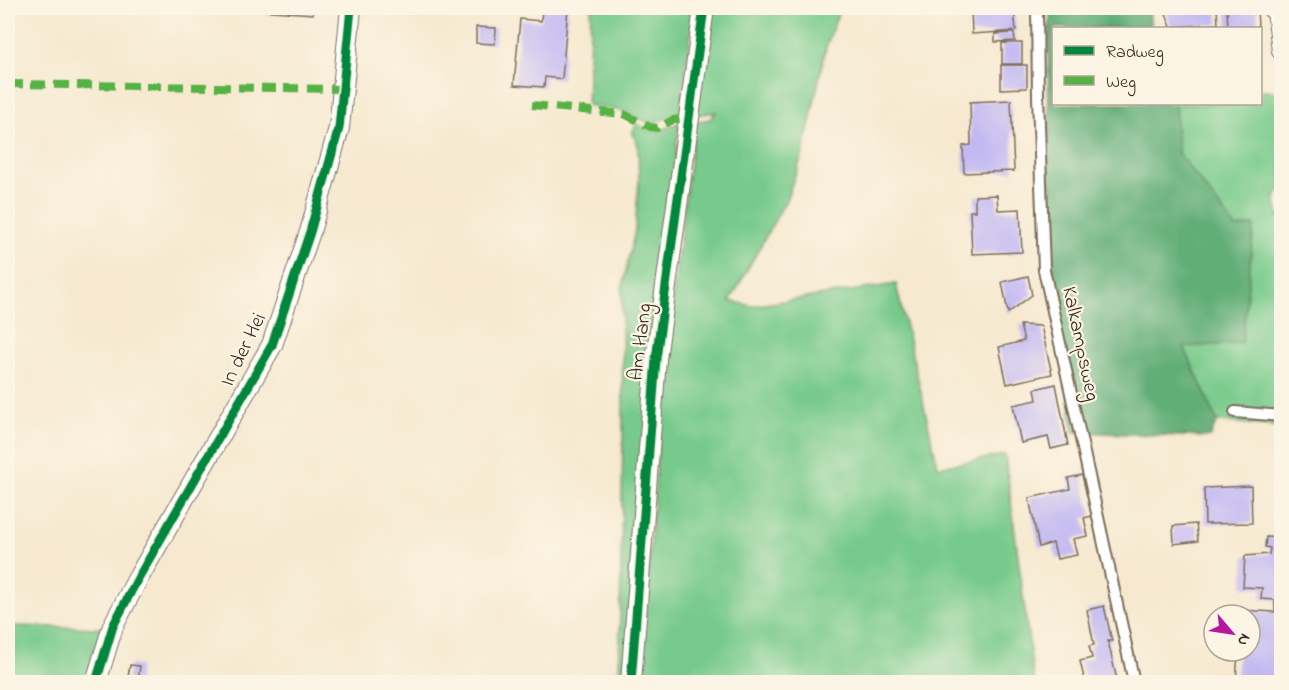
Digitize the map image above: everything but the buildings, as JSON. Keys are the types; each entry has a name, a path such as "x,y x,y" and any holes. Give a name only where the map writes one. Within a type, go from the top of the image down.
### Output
{"street":[{"name":"In der Hei","path":"96,682 113,626 272,345 310,232 339,128 351,8"},
{"name":"Am Hang","path":"631,682 656,359 704,8"},
{"path":"1272,8 1277,11 1281,50"}],"lane":[{"name":"Kalkampsweg","path":"1037,8 1044,270 1134,682"},
{"path":"1235,412 1281,416"}],"green space":[{"path":"591,8 694,8 680,113 651,124 624,111 587,105"},
{"path":"711,8 840,8 826,47 803,153 786,200 730,301 752,306 896,284 938,467 1005,455 1034,682 640,682 665,358 695,122 710,119 716,112 695,115"},
{"path":"1051,8 1149,8 1151,27 1052,27 1052,105 1175,105 1178,153 1236,228 1254,225 1242,343 1184,347 1217,421 1210,437 1073,432 1050,261 1048,38"},
{"path":"1262,91 1273,91 1279,95 1282,189 1275,196 1279,217 1282,217 1281,427 1217,421 1184,347 1254,225 1236,228 1178,153 1175,105 1262,105"},
{"path":"637,123 648,130 658,131 679,123 627,682 619,682 623,435 622,289 635,230 639,181 638,144 632,134"},
{"path":"8,626 106,628 89,682 8,682"}],"marked path":[{"path":"8,84 344,89"},
{"path":"532,105 624,114 650,127 657,128 673,120 688,118"},
{"path":"1277,207 1282,206"}],"cycle path":[{"path":"96,682 113,626 137,580 272,345 310,232 339,128 351,8"},
{"path":"631,682 656,359 704,8"}]}
